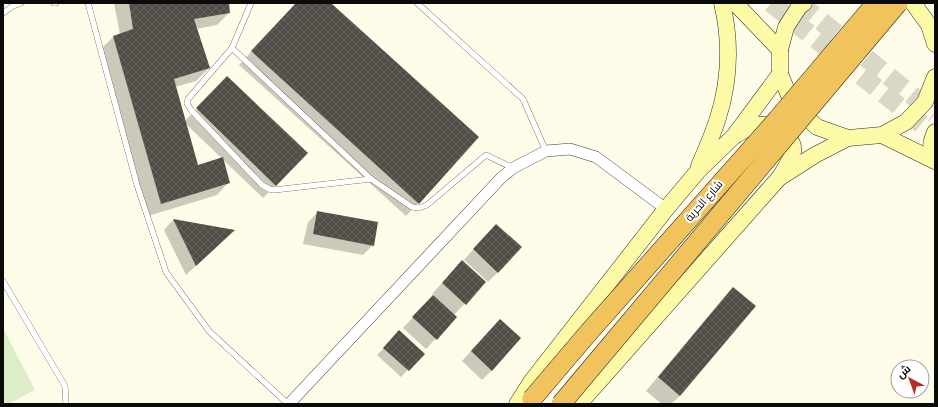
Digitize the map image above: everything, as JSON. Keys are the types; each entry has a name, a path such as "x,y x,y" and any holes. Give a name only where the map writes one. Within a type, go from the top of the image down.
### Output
{"highway":[{"name":"شارع الحرية","path":"525,401 589,332 776,121 876,3"},
{"name":"شارع الحرية","path":"561,404 898,3"}],"main road":[{"path":"698,171 718,118 725,89 728,59 728,34 722,3"},
{"path":"735,3 780,50"},
{"path":"804,3 786,27 780,50 780,74 793,104 817,127 848,138"},
{"path":"913,3 929,25 935,44"},
{"path":"525,401 531,382 698,171 734,136 780,74"},
{"path":"779,178 815,155 848,138 882,135 906,122 925,102 935,77"},
{"path":"579,404 779,178 793,154 793,146 786,135 779,129 767,124 757,125 734,136"},
{"path":"935,132 930,142 935,156"},
{"path":"882,135 935,162"}],"street":[{"path":"288,404 501,178 513,168 546,151 570,149 596,157 666,210"}],"lane":[{"path":"3,13 13,6 21,3"},
{"path":"88,3 137,185 166,272 209,331 288,404"},
{"path":"251,3 232,48 188,99 188,104 191,110 262,185 269,189 274,190 371,179"},
{"path":"417,3 523,99 546,151"},
{"path":"232,48 371,179 412,207 419,208 427,205 486,155 513,168"},
{"path":"3,281 65,386 66,404"}],"green space":[{"path":"3,328 35,390 8,404 3,404"}],"building":[{"path":"129,3 229,3 230,13 194,19 210,68 174,79 198,165 223,157 230,183 161,204 113,36 133,29"},
{"path":"296,3 331,3 479,137 419,204 251,51"},
{"path":"227,76 308,153 276,186 196,108"},
{"path":"317,211 378,222 374,246 313,234"},
{"path":"173,219 235,230 196,266"},
{"path":"496,224 522,247 498,273 473,249"},
{"path":"462,260 486,282 466,305 442,283"},
{"path":"733,287 756,306 680,396 658,377"},
{"path":"433,295 457,317 437,340 412,317"},
{"path":"500,319 521,338 492,371 471,351"},
{"path":"399,330 425,354 409,371 383,348"}],"tunnel":[{"path":"771,3 935,135"},
{"path":"799,3 935,114"}]}
